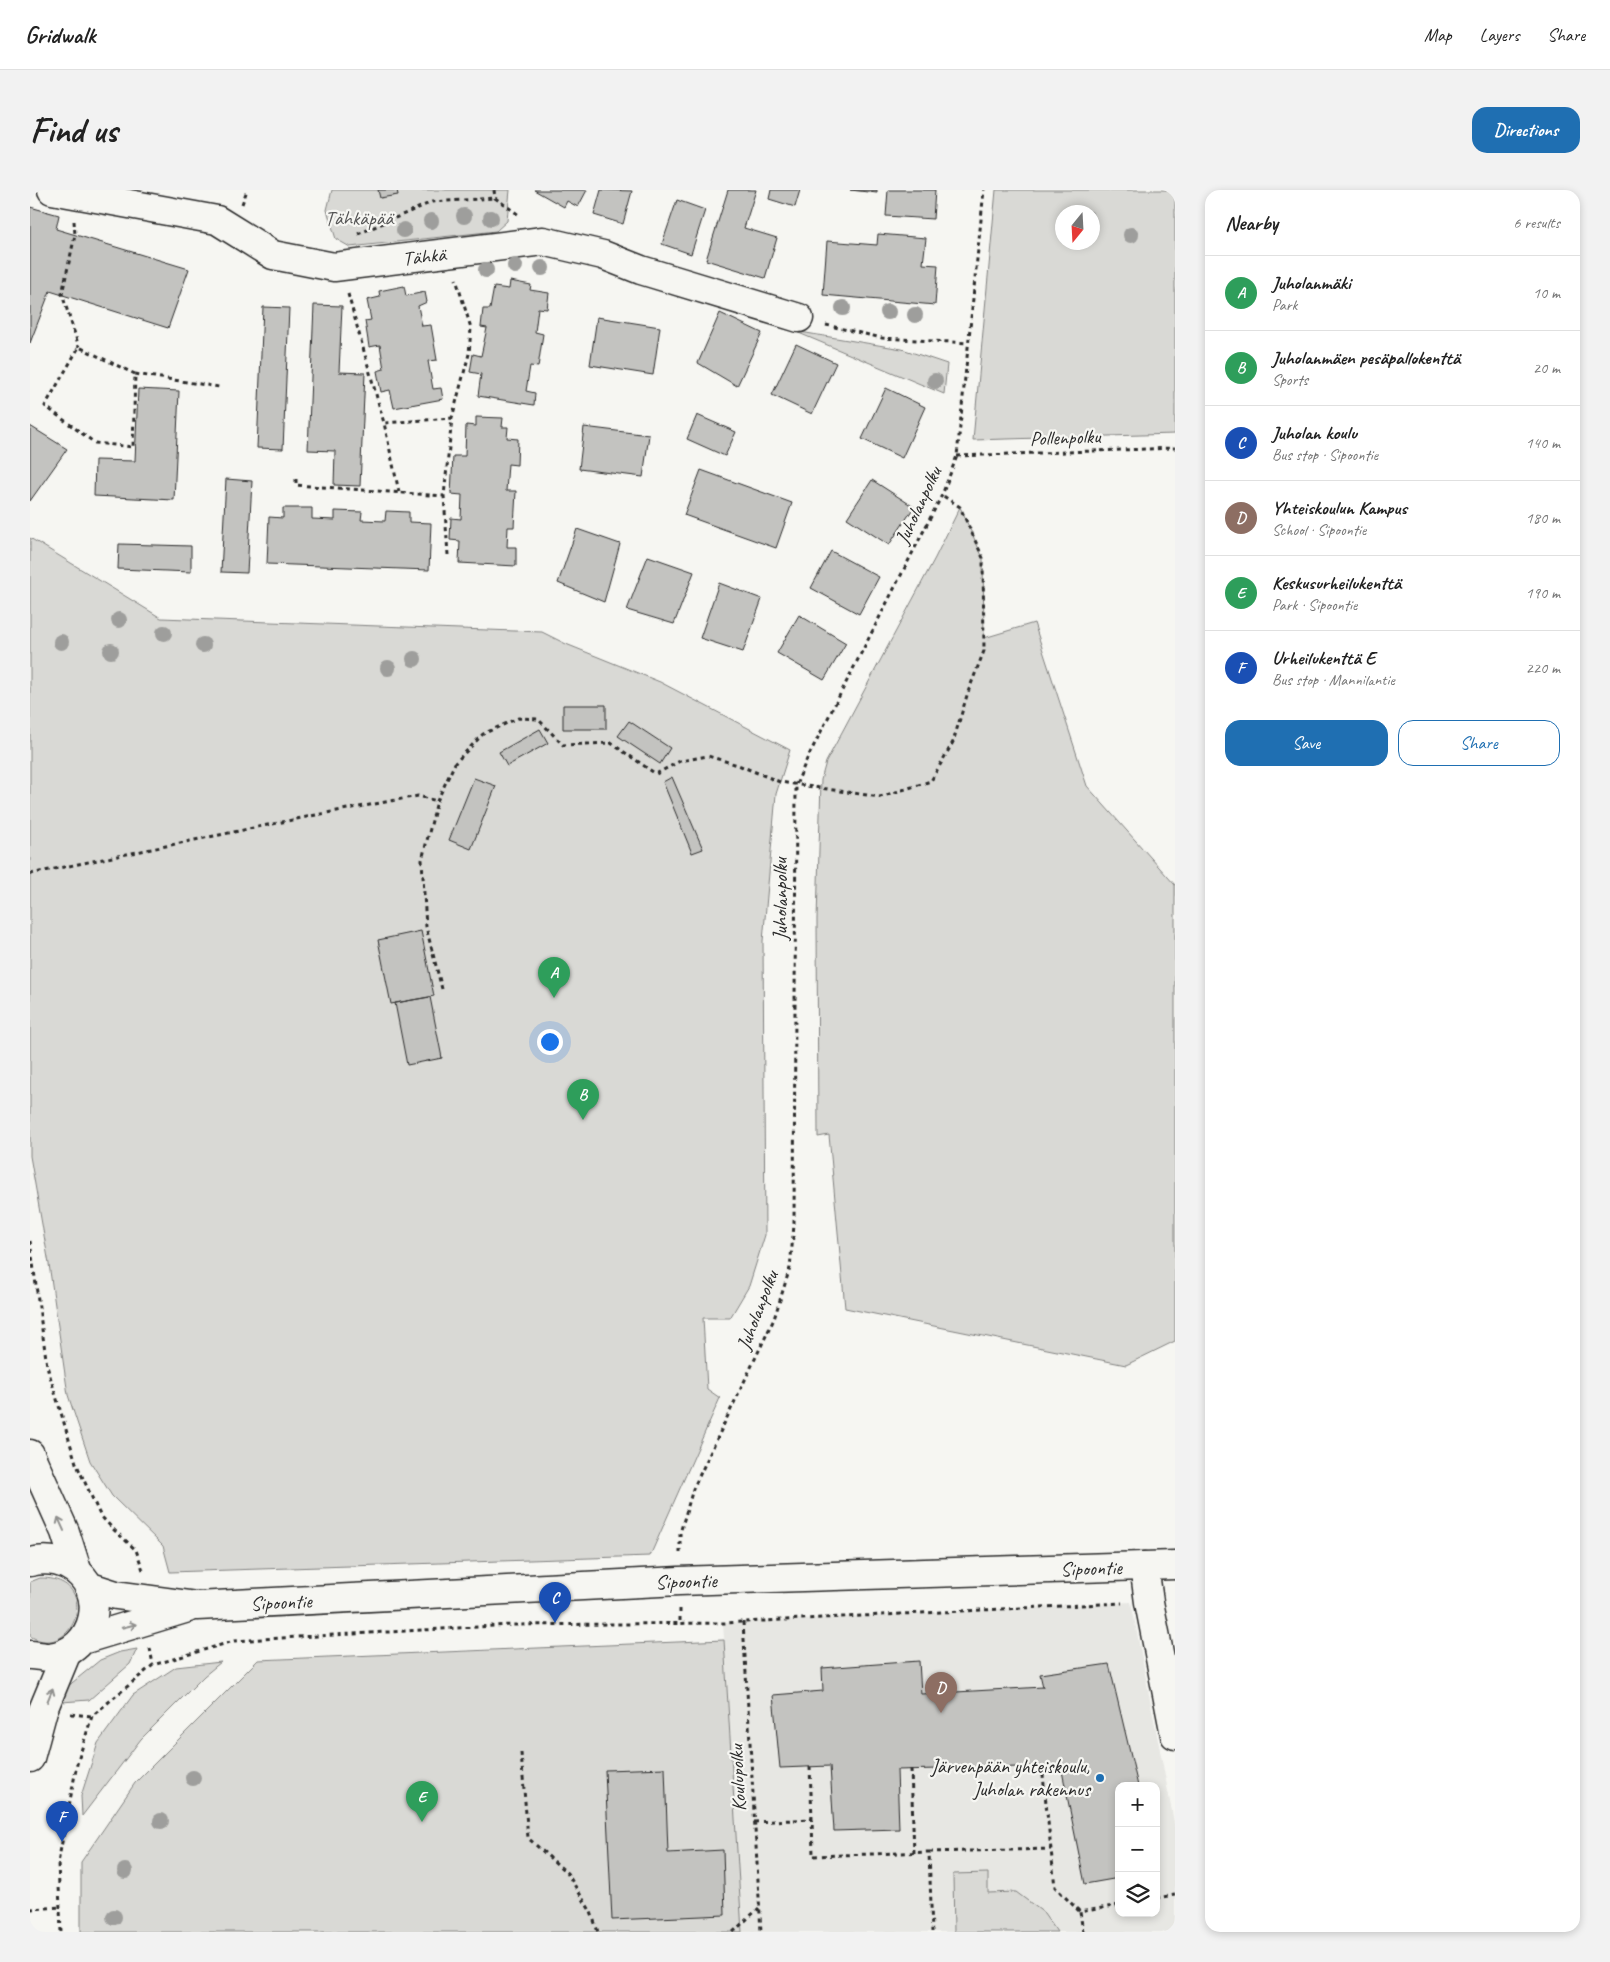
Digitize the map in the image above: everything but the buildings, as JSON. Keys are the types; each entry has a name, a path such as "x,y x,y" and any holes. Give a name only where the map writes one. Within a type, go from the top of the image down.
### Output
{"street":[{"name":"Tähkä","path":"52,190 217,220 273,255 334,267 543,241 603,255 642,270 799,318"},
{"path":"30,1454 65,1532 94,1604 92,1624 75,1646 43,1710 30,1758"},
{"name":"Sipoontie","path":"30,1562 41,1559 59,1562 84,1579 147,1610"},
{"name":"Sipoontie","path":"30,1655 49,1657 147,1610 197,1606 679,1581 1175,1565"},
{"path":"1144,1566 1148,1602 1175,1735"}],"path":[{"path":"242,204 247,190"},
{"name":"Juholanpolku","path":"680,1624 680,1533 693,1489 774,1320 790,1268 794,1225 796,785 807,759 942,495 957,456 984,190"},
{"path":"357,234 432,202 496,198"},
{"path":"74,221 75,235 62,294 79,347 135,374 219,387"},
{"path":"448,252 471,328 469,354 452,418 444,496 448,555"},
{"path":"340,266 384,423 399,492"},
{"path":"799,318 882,338 968,343"},
{"path":"79,347 46,406 95,443 132,447 135,374"},
{"path":"384,423 452,418"},
{"name":"Pollenpolku","path":"957,456 1175,448"},
{"path":"296,479 296,485 444,496"},
{"path":"442,989 426,927 422,860 436,801 454,763 483,734 518,718 538,719 563,745 611,744 656,774 680,761 708,756 738,765 780,782 880,797 931,781 953,742 968,692 984,651 983,558 960,507 942,495"},
{"path":"30,874 320,814 418,796 436,801"},
{"path":"30,1241 47,1366 76,1463 100,1515 136,1550 143,1567 153,1665"},
{"path":"62,1932 58,1863 77,1764 92,1716 153,1665 234,1641 520,1624 743,1622 1148,1602"},
{"name":"Koulupolku","path":"743,1622 761,1932"},
{"path":"521,1753 528,1838 567,1873 591,1912 598,1932"},
{"path":"1042,1766 1055,1887 1080,1912 1083,1932"},
{"path":"810,1767 813,1856 1051,1849"},
{"path":"912,1769 914,1853"},
{"path":"754,1822 812,1819"},
{"path":"929,1852 932,1932"},
{"path":"1160,1897 1175,1895"},
{"path":"1080,1912 1115,1906"},
{"path":"30,1909 60,1907"},
{"path":"733,1932 759,1908"}],"shaded area":[{"path":"1131,1602 1175,1827 1175,1932 742,1932 723,1623"}],"green space":[{"name":"Tähkäpää","path":"332,190 510,190 507,221 496,231 350,247 336,239 327,210"},
{"path":"996,190 1175,190 1175,434 973,440"},
{"path":"794,331 902,349 947,364 944,394"},
{"path":"960,507 983,558 984,638 1034,623 1087,786 1175,885 1175,1341 1126,1365 845,1308 829,1135 818,1137 817,919 821,780 826,762 935,558"},
{"path":"30,538 161,618 542,632 566,644 660,682 790,750 776,794 763,941 765,1235 749,1286 730,1318 703,1318 707,1389 720,1398 650,1556 170,1572 163,1546 112,1496 90,1461 68,1395 49,1264 30,1156"},
{"path":"40,1578 60,1581 72,1590 77,1603 76,1617 69,1629 59,1638 46,1641 30,1636 30,1582"},
{"path":"724,1640 742,1932 81,1932 81,1862 135,1783 258,1660"},
{"path":"137,1649 130,1664 89,1700 62,1702 67,1687 100,1660 120,1652"},
{"path":"221,1662 204,1676 141,1739 82,1816 81,1796 98,1743 133,1695 176,1667"},
{"path":"988,1873 988,1893 1016,1892 1044,1913 1057,1932 954,1932 953,1874"}],"place":[{"name":"Juholanmäki","path":"554,998"},
{"name":"Juholanmäen pesäpallokenttä","path":"583,1120"},
{"name":"Juholan koulu","path":"555,1623"},
{"name":"Yhteiskoulun Kampus","path":"941,1713"},
{"name":"Järvenpään yhteiskoulu, Juholan rakennus","path":"1100,1778"},
{"name":"Keskusurheilukenttä","path":"422,1822"},
{"name":"Urheilukenttä E","path":"62,1842"}]}
